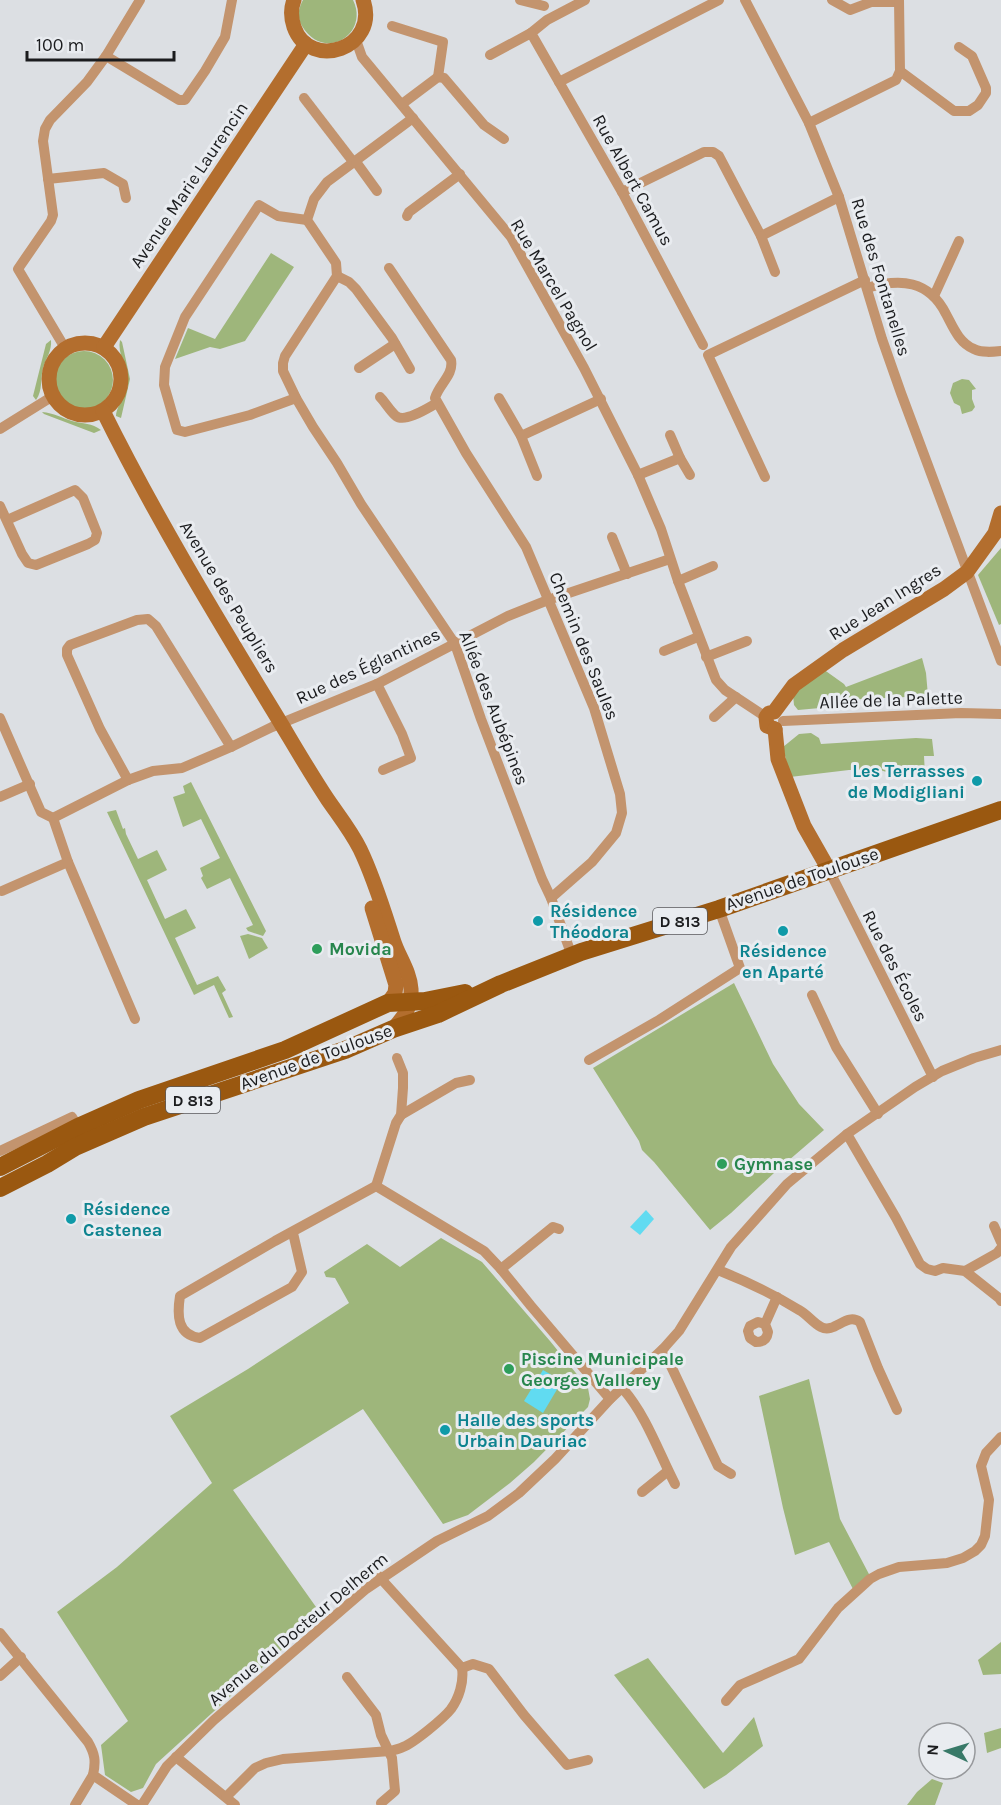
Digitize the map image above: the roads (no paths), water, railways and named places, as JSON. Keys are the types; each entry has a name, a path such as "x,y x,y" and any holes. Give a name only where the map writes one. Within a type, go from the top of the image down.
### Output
{"main road":[{"name":"Avenue de Toulouse","path":"0,1167 75,1122 285,1050 403,1005 438,1014 501,984 572,956 719,909 1001,810"},
{"name":"Avenue de Toulouse","path":"2,1187 75,1147 112,1130 186,1102 345,1050 393,1029 403,1005"}],"street":[{"path":"65,348 18,269 53,215 43,141 45,129 50,120 87,82 106,56 140,0"},
{"path":"106,56 179,100 186,100 225,37 232,0"},
{"path":"294,0 291,19 296,33 306,44 323,51 340,50 356,40 363,30 366,19 363,0"},
{"path":"520,0 545,3 547,20"},
{"path":"490,55 585,0"},
{"path":"559,82 719,0"},
{"name":"Rue des Fontanelles","path":"745,0 809,123 839,197 901,393 1001,661"},
{"path":"809,123 896,80 900,71 899,1 871,2 850,10 832,0"},
{"path":"392,26 443,42 438,77 402,104"},
{"name":"Rue Albert Camus","path":"531,33 622,192 703,345"},
{"name":"Rue Marcel Pagnol","path":"356,40 362,57 511,237 601,399 638,476 661,530 698,638 716,680 725,690 774,720"},
{"name":"Avenue Marie Laurencin","path":"104,347 306,44"},
{"path":"900,71 954,111 969,111 978,105 986,93 986,88 972,56 959,47"},
{"path":"438,77 444,78 484,125 504,139"},
{"path":"304,98 377,191"},
{"path":"307,220 314,199 327,182 413,118"},
{"path":"622,192 704,152 713,152 719,156 761,236 775,272"},
{"path":"48,179 104,173 123,184 126,198"},
{"path":"407,216 409,212 460,174"},
{"path":"761,236 839,197"},
{"path":"296,398 250,415 185,432 177,430 164,385 165,368 185,317 259,206 278,216 307,220 336,263 337,276 349,282 356,289 410,369"},
{"path":"934,296 958,241"},
{"path":"380,397 396,417 412,415 437,403 435,398 437,390 452,371 451,360 389,268"},
{"name":"Allée des Aubépines","path":"337,276 285,356 283,371 312,427 455,644 481,719 572,956"},
{"path":"765,477 708,355 866,284 885,282 921,286 934,296 945,311 955,332 966,345 981,351 1001,351"},
{"path":"91,342 104,347 119,365 121,384 116,397 103,411 88,415 77,414 65,409 53,396 48,382 54,359 65,348 74,344 91,342"},
{"path":"359,368 395,344"},
{"path":"0,429 53,396"},
{"path":"499,398 521,436 537,476"},
{"path":"521,436 601,399"},
{"name":"Chemin des Saules","path":"437,403 526,547 594,708 620,794 622,813 616,833 592,862 551,898"},
{"name":"Avenue des Peupliers","path":"103,411 168,533 328,800 346,823 372,877 394,942 408,973 411,989 403,1005"},
{"path":"670,435 690,475"},
{"path":"638,476 680,458"},
{"path":"0,506 28,563 36,565 88,544 95,540 97,533 83,498 75,490 7,520"},
{"name":"Rue Jean Ingres","path":"774,720 794,685 843,650 944,589 967,572 996,533 1001,513"},
{"path":"612,537 627,574"},
{"name":"Rue des Églantines","path":"53,818 128,780 153,771 182,768 281,723 377,684 508,616 548,600 670,559"},
{"path":"678,581 712,566"},
{"path":"128,780 100,729 67,655 67,649 70,645 137,620 148,619 156,626 231,747"},
{"path":"664,651 698,638"},
{"path":"706,657 747,641"},
{"path":"377,684 402,734 411,758 383,770"},
{"path":"714,717 736,697"},
{"name":"Allée de la Palette","path":"774,720 961,713 1001,714"},
{"path":"0,717 41,812 53,818 68,862 135,1019"},
{"path":"774,720 778,759 804,826 816,845 824,872"},
{"path":"0,797 30,784"},
{"path":"2,891 68,862"},
{"name":"Rue des Écoles","path":"824,872 933,1077"},
{"path":"589,1060 645,1028 740,968 719,909"},
{"path":"812,995 836,1047 878,1114"},
{"name":"Avenue du Docteur Delherm","path":"139,1805 176,1757 376,1574 488,1516 519,1493 555,1459 610,1399 663,1350 679,1331 731,1247 787,1184 847,1134 942,1071 967,1060 1001,1050"},
{"path":"397,1058 403,1073 401,1115"},
{"path":"293,1233 302,1272 292,1287 200,1338 191,1337 183,1330 178,1312 180,1296 376,1186 396,1123 401,1115 456,1083 470,1080"},
{"path":"0,1151 75,1122"},
{"path":"847,1134 920,1264 934,1271 943,1268 965,1271 1001,1301"},
{"path":"376,1186 484,1251 610,1399"},
{"path":"994,1226 1001,1242"},
{"path":"501,1269 553,1227 559,1229"},
{"path":"965,1271 997,1253 1001,1248"},
{"path":"718,1270 777,1297 822,1327 828,1329 851,1318 860,1322 897,1410"},
{"path":"765,1324 777,1297"},
{"path":"663,1350 718,1466 731,1474"},
{"path":"626,1386 629,1397 675,1484"},
{"path":"726,1701 740,1685 799,1659 838,1608 879,1574 899,1567 947,1563 975,1551 985,1536 987,1521 988,1494 981,1466 986,1454 1001,1437"},
{"path":"642,1492 668,1471"},
{"path":"176,1757 231,1801 255,1768 266,1763 283,1759 390,1751 404,1747 451,1710 461,1685 462,1668 376,1574"},
{"path":"0,1633 88,1742 95,1754 93,1775 75,1805"},
{"path":"0,1676 21,1658"},
{"path":"462,1668 473,1664 489,1669 524,1715 567,1765 588,1760"},
{"path":"346,1677 376,1715 381,1735 390,1751 395,1791 381,1803"},
{"path":"93,1775 139,1805"}],"water":[{"path":"646,1210 654,1219 640,1235 630,1227"},
{"path":"543,1370 562,1381 543,1413 524,1401"}],"place":[{"name":"Les Terrasses de Modigliani","path":"977,781"},
{"name":"Résidence Théodora","path":"538,921"},
{"name":"Résidence en Aparté","path":"783,931"},
{"name":"Movida","path":"317,949"},
{"name":"Gymnase","path":"722,1164"},
{"name":"Résidence Castenea","path":"71,1219"},
{"name":"Piscine Municipale Georges Vallerey","path":"509,1369"},
{"name":"Halle des sports Urbain Dauriac","path":"445,1430"}]}
